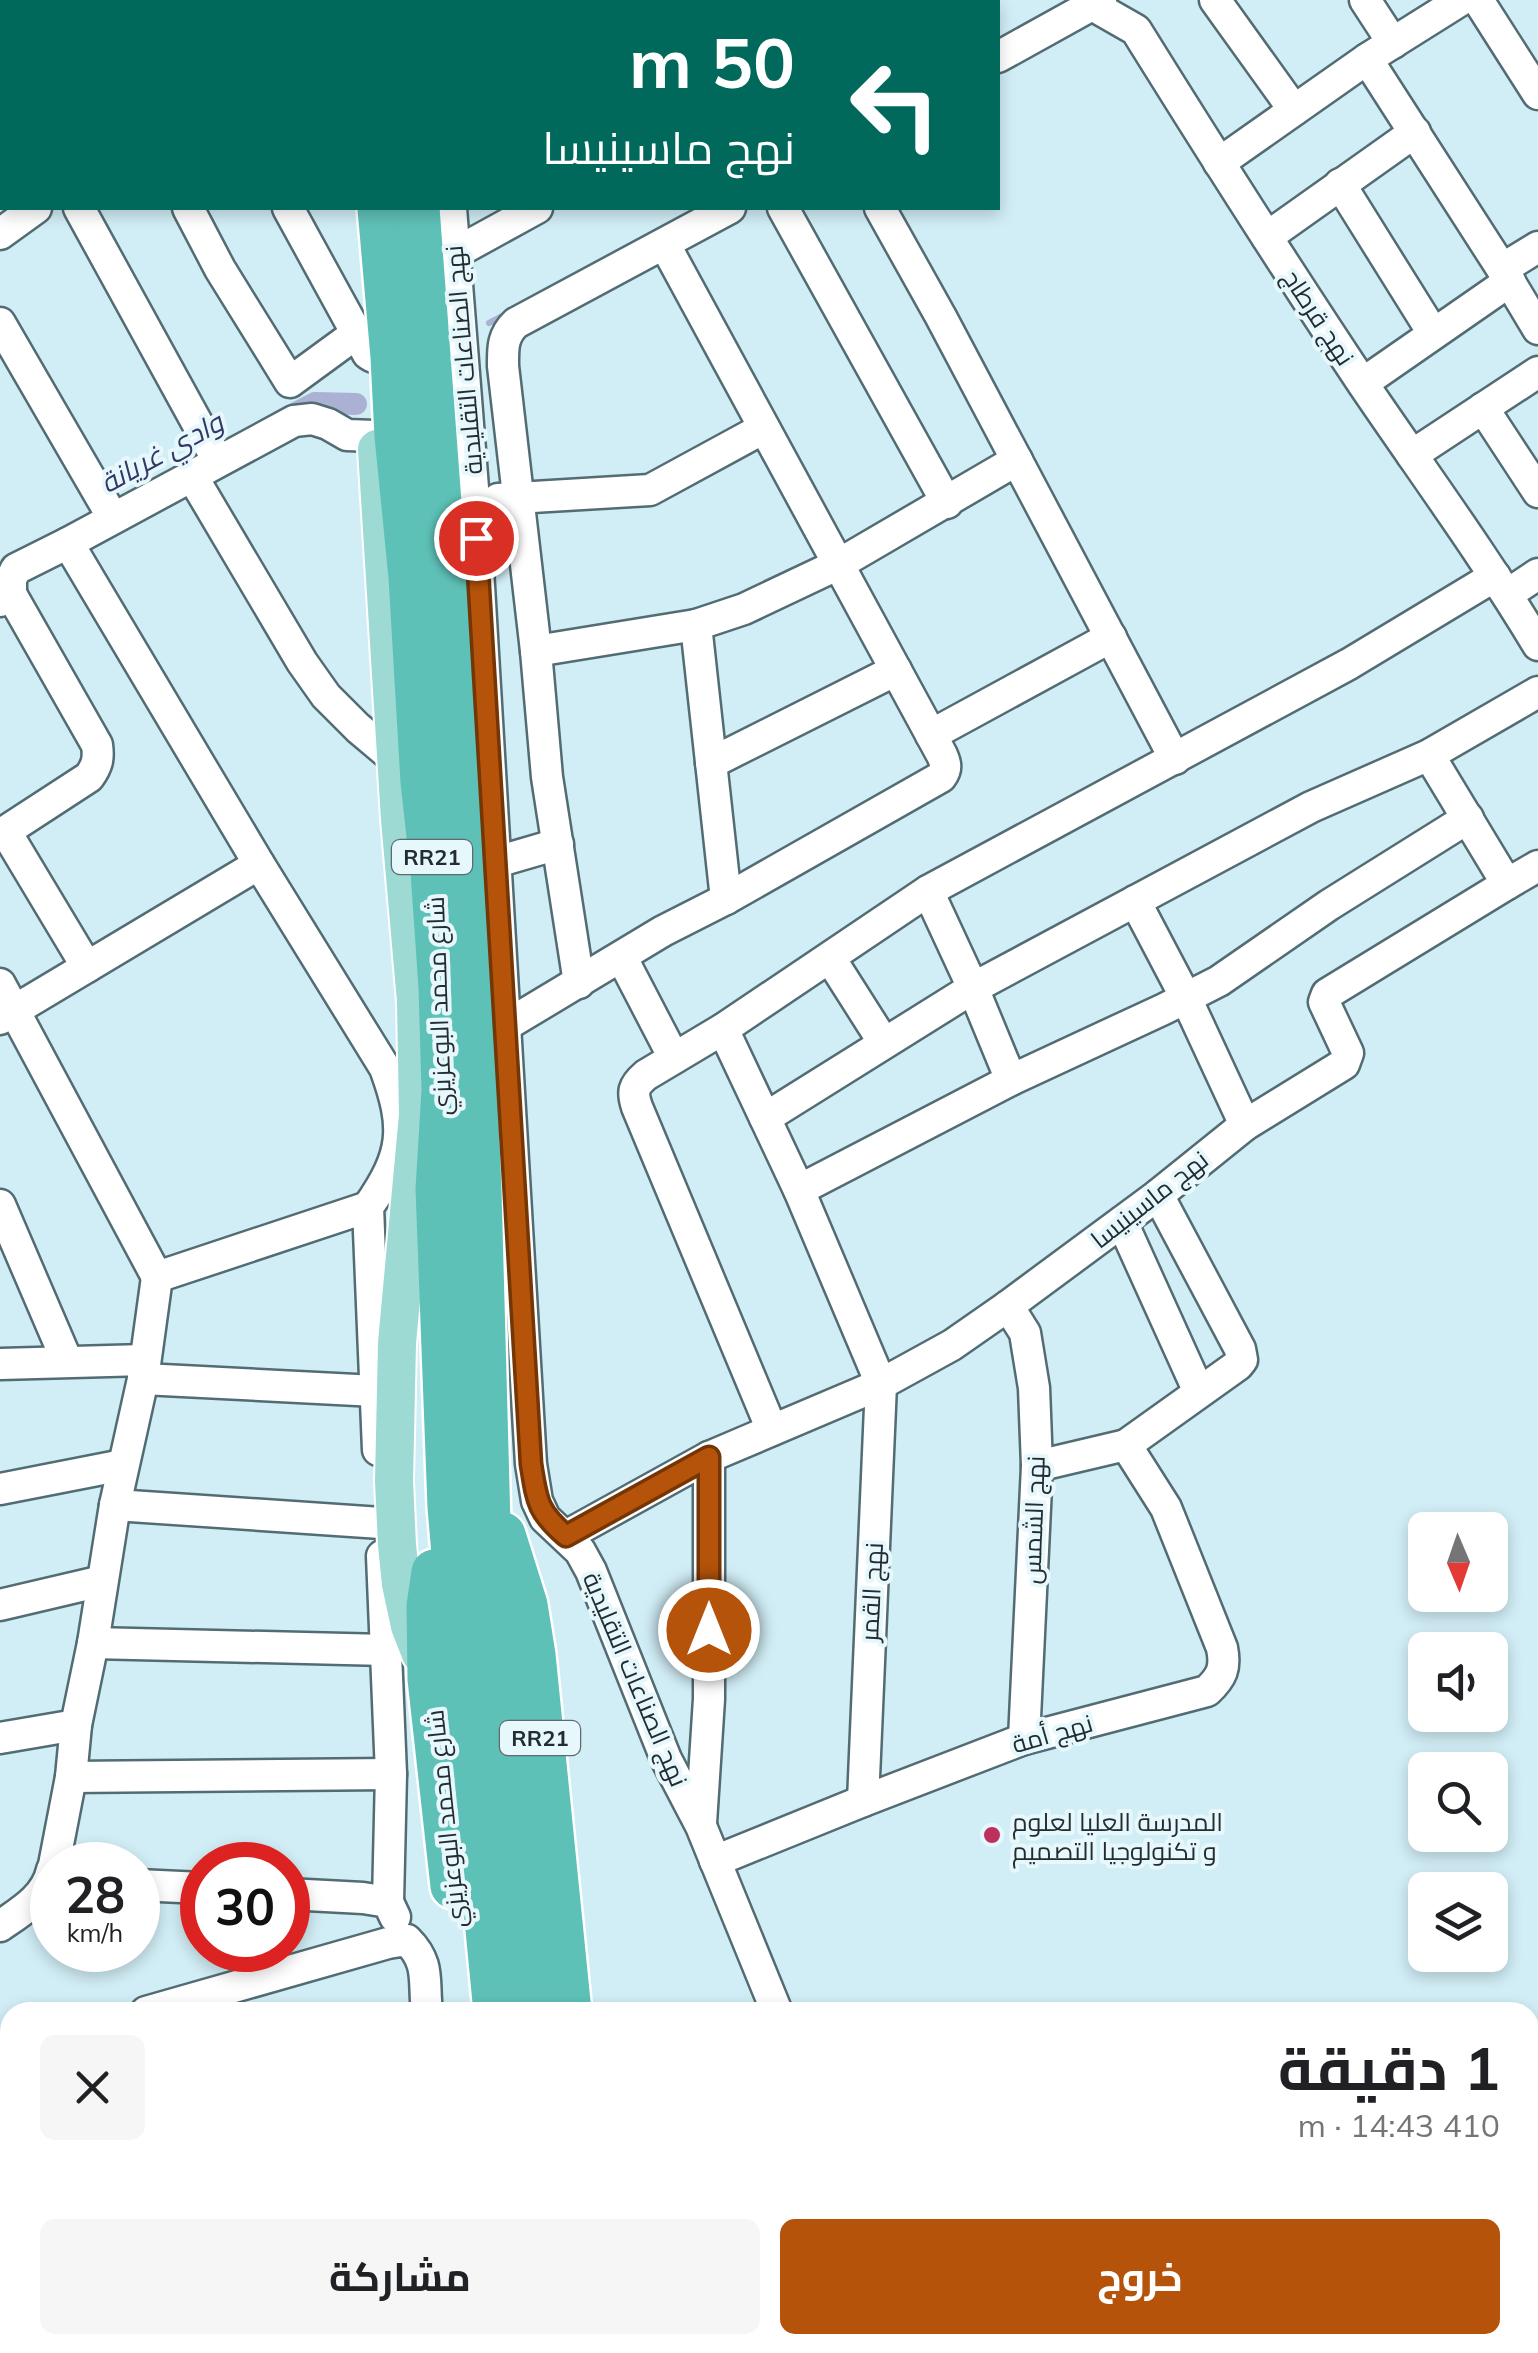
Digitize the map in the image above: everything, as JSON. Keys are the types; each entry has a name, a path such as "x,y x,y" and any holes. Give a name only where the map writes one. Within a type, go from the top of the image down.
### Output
{"highway":[{"name":"شارع محمد البوعزيزي","path":"380,210 374,349 397,436 410,577 410,772 433,872 442,987 444,1090 438,1189 450,1507 495,2002"},
{"name":"شارع محمد البوعزيزي","path":"419,210 437,263 479,1191 491,1635 528,2002"},
{"name":"شارع محمد البوعزيزي","path":"485,1469 524,1605 534,1655 569,2002"},
{"name":"شارع محمد البوعزيزي","path":"450,1507 436,1556 429,1606 430,1679 465,2002"}],"main road":[{"path":"360,210 374,349 376,436 410,772 418,1115 397,1343 396,1513 401,1584 410,1626 430,1679"}],"street":[{"path":"1215,0 1294,110"},
{"path":"1365,0 1380,51 1414,132 1538,329"},
{"path":"1000,56 1094,1"},
{"name":"نهج قرطاج","path":"1094,1 1136,30 1267,237 1538,644"},
{"path":"1219,163 1380,51 1478,1 1538,94"},
{"path":"1267,237 1414,132"},
{"path":"1340,184 1433,333"},
{"path":"0,234 33,210"},
{"path":"80,210 302,662 326,696 410,772"},
{"path":"189,210 220,269 290,382 294,420"},
{"path":"289,210 374,349 290,382"},
{"name":"نهج الصناعات التقليدية","path":"450,210 437,263 474,502 531,1464 537,1501 545,1518 580,1551 590,1571 666,1759 701,1826 773,2002"},
{"path":"437,263 533,210"},
{"path":"579,983 547,776 503,342 516,323 726,210"},
{"path":"784,210 947,503"},
{"path":"881,210 1175,759"},
{"path":"505,1026 946,771 932,735 665,244"},
{"path":"1363,383 1433,333 1538,247"},
{"path":"0,323 113,518"},
{"path":"1412,455 1538,372"},
{"path":"1483,408 1538,492"},
{"path":"88,968 3,833 88,777 99,757 98,745 6,597 10,579 16,569 294,420 312,419 347,435 376,436"},
{"path":"474,502 650,490 764,428"},
{"path":"536,651 696,624 744,609 839,564 1017,460"},
{"path":"68,543 385,1068 396,1099 398,1148 387,1179 368,1207 391,1774 388,1902 407,1940 419,1952 426,2002"},
{"path":"772,1430 632,1094 636,1084 724,1030 928,891 1348,664 1502,585 1538,574"},
{"path":"696,624 726,899"},
{"path":"932,735 1110,637"},
{"path":"711,763 896,670"},
{"path":"765,1118 973,988 1311,807 1429,755 1538,692"},
{"path":"1429,755 1508,884 1538,866"},
{"path":"799,1190 1011,1080 1219,980 1328,905 1468,818"},
{"path":"496,862 558,844"},
{"path":"7,1015 259,864"},
{"name":"نهج ماسينيسا","path":"566,1536 709,1457 881,1384 952,1345 1122,1222 1245,1124 1344,1064 1348,1053 1324,1002 1327,994 1508,884"},
{"path":"928,891 1011,1080"},
{"path":"1134,901 1186,998 1245,1124"},
{"path":"622,958 674,1058"},
{"path":"830,958 884,1043"},
{"path":"0,984 7,1015 157,1276 144,1370 115,1506 58,1842"},
{"path":"724,1030 799,1190 881,1384"},
{"path":"1037,1466 1126,1445 1242,1360 1240,1349 1158,1194"},
{"path":"0,1206 67,1361"},
{"path":"157,1276 368,1207"},
{"path":"1122,1222 1199,1392"},
{"name":"نهج الشمس","path":"1008,1306 1024,1333 1030,1354 1037,1466 1024,1739"},
{"path":"0,1364 67,1361 376,1391"},
{"name":"نهج القمر","path":"863,1800 881,1384"},
{"name":"نهج أمة","path":"716,1861 1024,1739 1207,1691 1220,1678 1225,1664 1222,1648 1166,1508 1126,1445"},
{"path":"701,1826 709,1699 709,1457"},
{"path":"0,1489 123,1465"},
{"path":"115,1506 381,1523"},
{"path":"0,1605 102,1581"},
{"path":"93,1644 386,1650"},
{"path":"0,1738 76,1725"},
{"path":"71,1777 391,1774"},
{"path":"310,1895 388,1902"},
{"path":"0,1926 30,1904"},
{"path":"181,2002 388,1942 407,1940"}],"waterway":[{"name":"وادي غريانة","path":"489,323 510,312"},
{"name":"وادي غريانة","path":"288,417 315,403 356,404"}],"place":[{"name":"المدرسة العليا لعلوم و تكنولوجيا التصميم","path":"992,1835"}],"route":[{"path":"476,538 531,1464 537,1501 545,1518 566,1536 709,1457 709,1630"}]}
